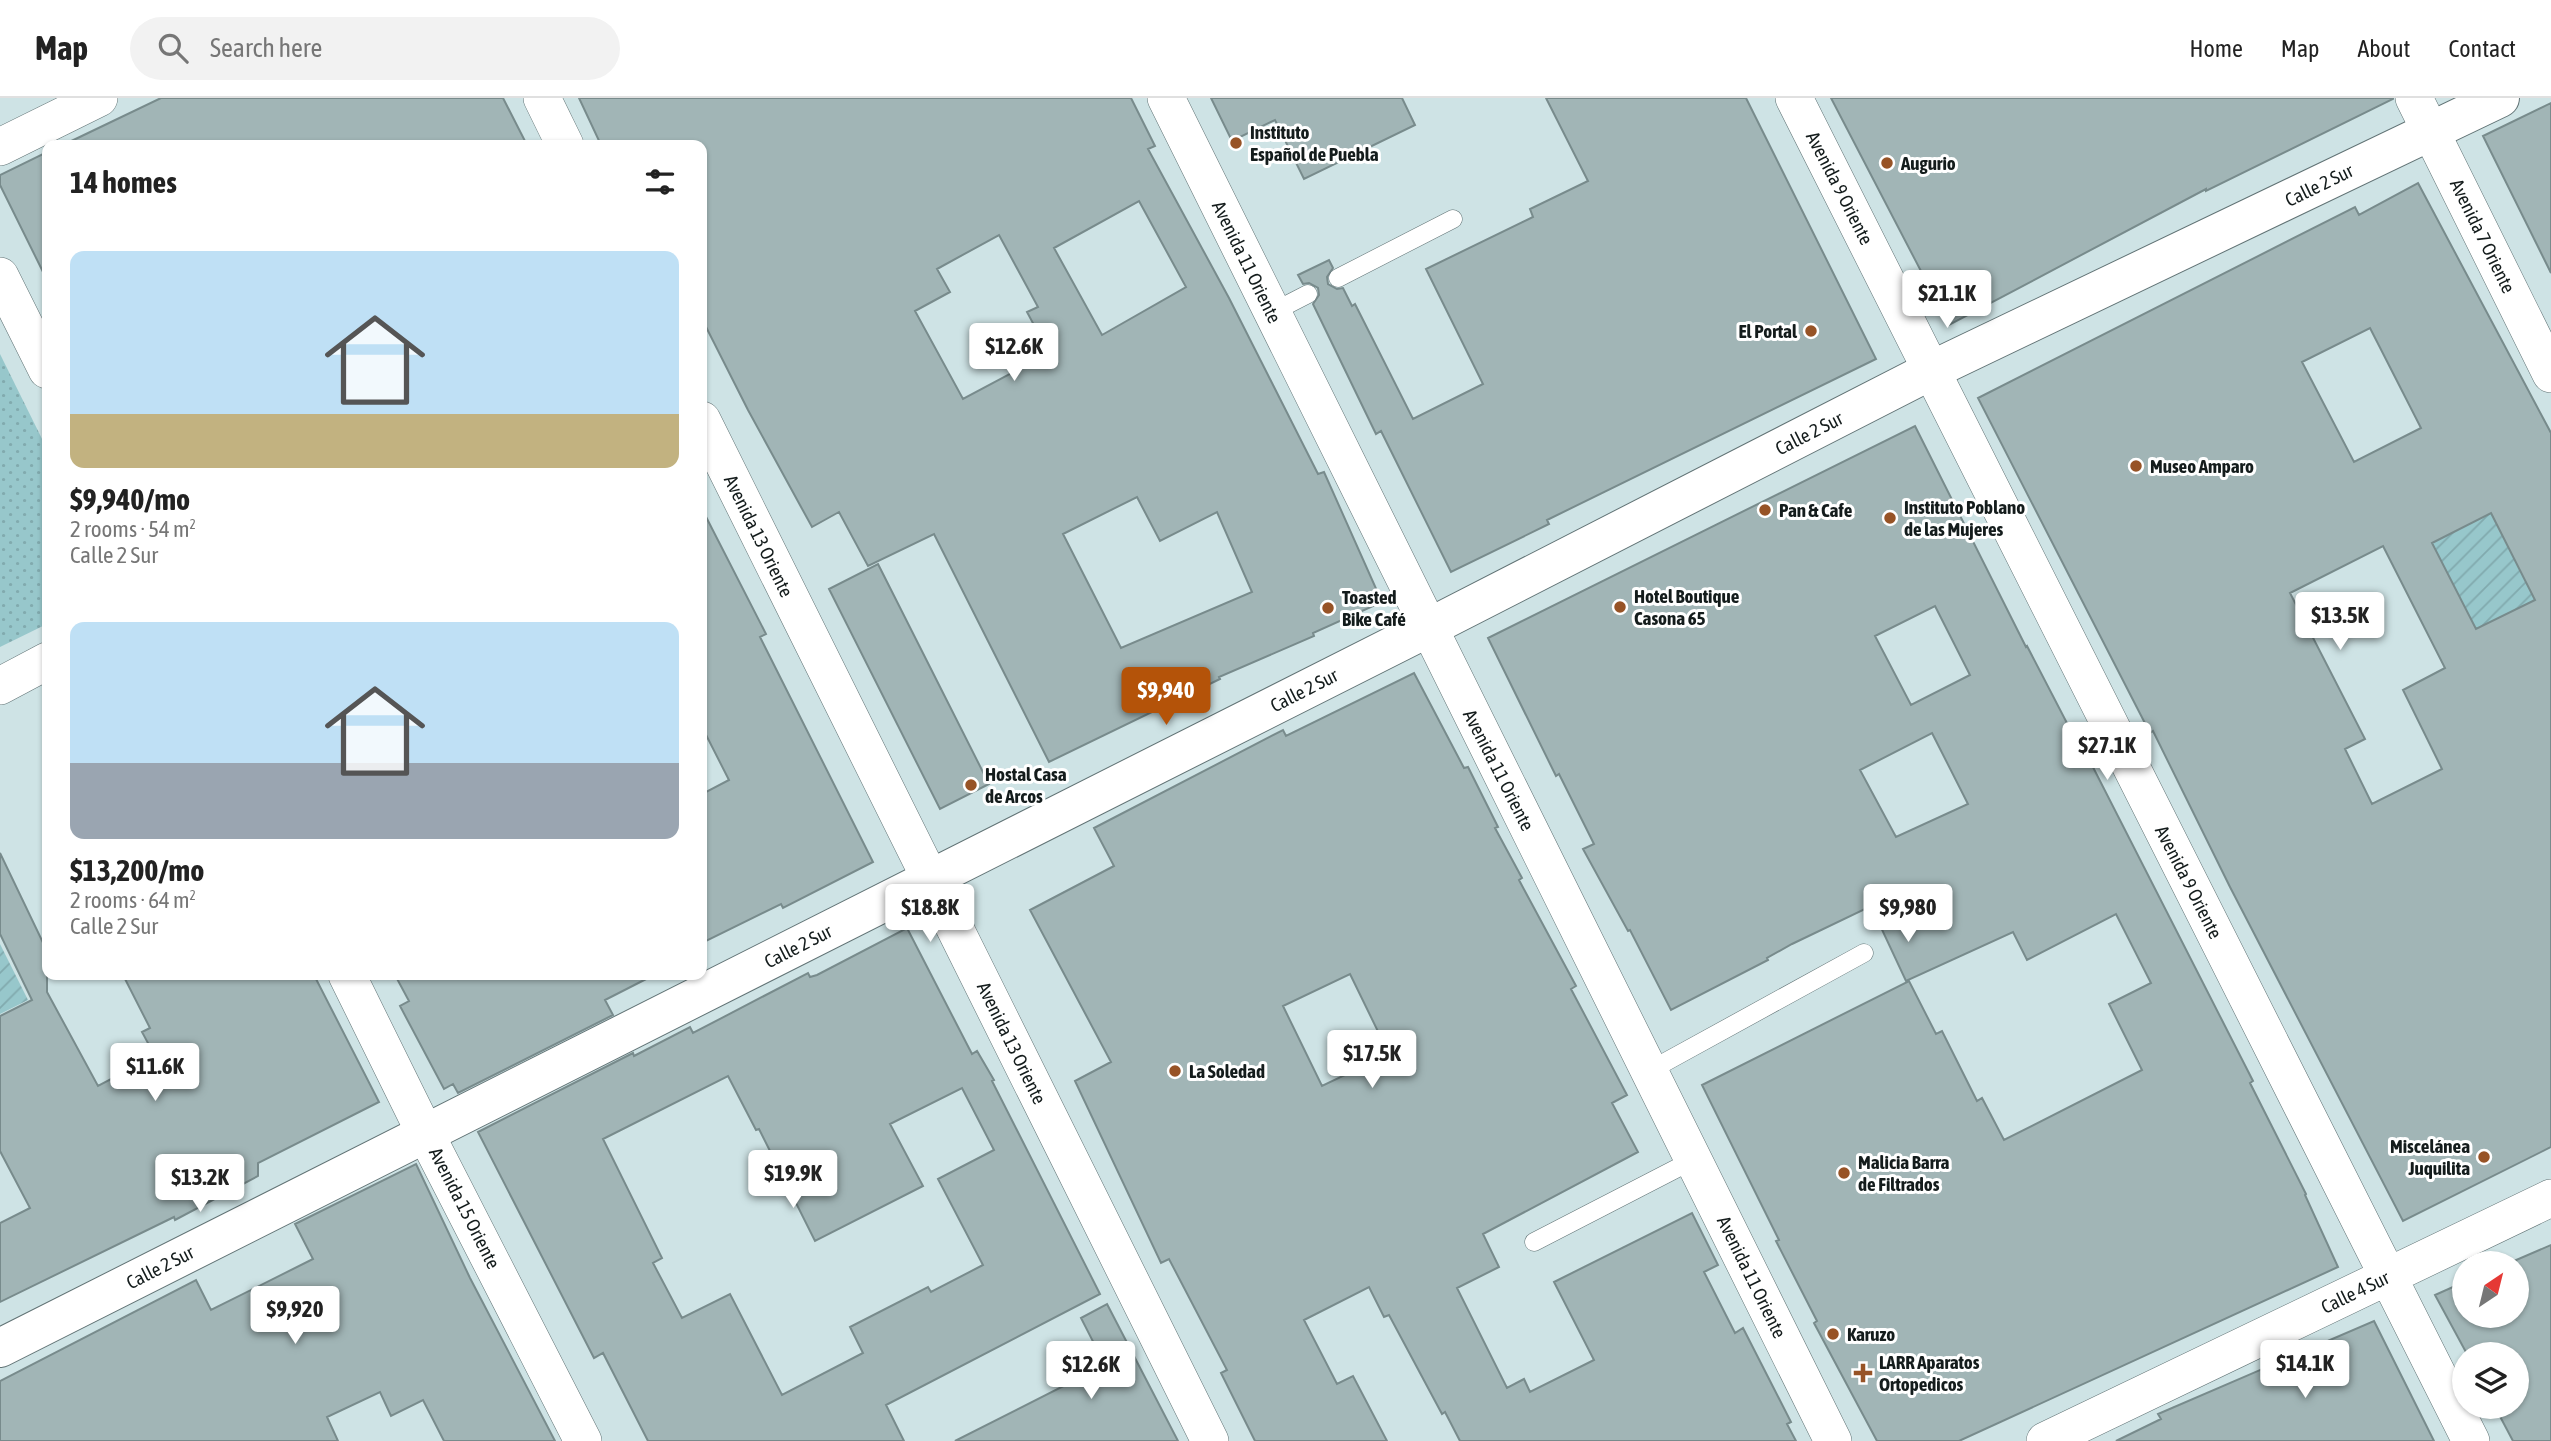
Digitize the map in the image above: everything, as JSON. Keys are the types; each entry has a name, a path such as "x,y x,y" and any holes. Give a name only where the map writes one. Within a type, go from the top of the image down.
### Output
{"street":[{"path":"0,147 99,98"},
{"path":"542,98 563,140"},
{"name":"Avenida 11 Oriente","path":"1166,98 1833,1441"},
{"name":"Avenida 9 Oriente","path":"1794,98 2471,1441"},
{"name":"Avenida 7 Oriente","path":"2414,98 2551,374"},
{"name":"Calle 2 Sur","path":"0,1348 1428,628 1932,370 2500,98"},
{"path":"0,276 42,360"},
{"name":"Avenida 13 Oriente","path":"707,430 1210,1441"},
{"path":"0,687 42,664"},
{"name":"Avenida 15 Oriente","path":"350,980 583,1441"},
{"name":"Calle 4 Sur","path":"2045,1441 2551,1198"}],"lane":[{"path":"1338,278 1453,219"},
{"path":"1273,312 1308,294"},
{"path":"1649,1071 1864,953"},
{"path":"1534,1242 1693,1160"}],"shaded area":[{"path":"0,354 42,439 42,626 0,647"},
{"path":"2491,513 2535,600 2476,629 2432,543"},
{"path":"0,944 28,1000 0,1014"}],"building":[{"path":"161,98 503,98 524,140 73,140"},
{"path":"579,98 1131,98 1155,146 1148,149 1229,298 1318,474 1324,472 1382,602 1313,633 1314,636 1219,677 1220,679 1049,762 934,534 868,566 839,512 812,527 707,329 707,140 599,140","holes":["1139,201 1186,287 1102,335 1054,248","999,235 1038,307 1027,312 1049,353 963,399 915,311 950,292 937,269","1137,497 1160,541 1217,512 1252,592 1121,648 1063,534"]},
{"path":"1211,98 1402,98 1415,125 1304,179 1275,120 1232,141"},
{"path":"1546,98 1746,98 1876,359 1547,520 1549,524 1451,572 1381,431 1376,434 1313,304 1319,295 1318,288 1309,283 1303,284 1298,275 1329,260 1333,268 1327,277 1328,284 1337,289 1343,288 1352,306 1355,304 1413,419 1483,384 1426,269 1533,217 1530,209 1588,181"},
{"path":"1831,98 2393,99 2206,189 1949,325"},
{"path":"2551,103 2551,273 2483,136"},
{"path":"42,154 42,270 0,185 0,175"},
{"path":"2418,183 2551,433 2551,1147 2403,1221 2230,887 2153,731 2150,733 1978,398 2355,207 2359,215","holes":["2370,328 2421,428 2354,462 2302,362","2491,513 2535,600 2476,629 2432,543","2383,546 2445,668 2403,690 2442,769 2372,804 2345,749 2365,739 2290,593"]},
{"path":"1915,426 2026,647 2069,727 2072,726 2253,1081 2250,1083 2306,1194 2338,1267 1959,1441 1877,1441 1814,1323 1817,1321 1776,1241 1779,1240 1702,1085 1909,981 1936,1034 1942,1031 1977,1101 1982,1098 2004,1140 2142,1070 2109,1004 2151,983 2116,914 2027,960 2013,932 1906,981 1871,906 1792,944 1767,958 1768,960 1671,1010 1630,930 1628,931 1583,849 1594,844 1559,774 1556,776 1488,638","holes":["1935,606 1970,675 1911,705 1875,636","1932,733 1968,804 1896,837 1860,770"]},
{"path":"707,519 766,634 760,637 873,862 783,908 781,904 707,941 707,791 729,780 707,737"},
{"path":"878,564 989,784 940,809 829,589"},
{"path":"1414,673 1464,768 1468,767 1498,827 1495,828 1522,878 1519,880 1576,986 1571,989 1627,1095 1612,1103 1638,1152 1483,1234 1499,1267 1457,1288 1507,1388 1524,1379 1530,1392 1594,1360 1554,1282 1692,1213 1718,1265 1704,1272 1735,1333 1743,1328 1791,1422 1787,1424 1796,1441 1460,1441 1445,1412 1442,1414 1389,1315 1384,1317 1369,1287 1304,1320 1337,1384 1353,1376 1387,1441 1255,1441 1221,1373 1227,1370 1169,1259 1161,1263 1075,1081 1111,1062 1030,910 1114,866 1094,828 1283,730 1286,736","holes":["1350,974 1389,1054 1322,1086 1283,1006"]},
{"path":"0,853 42,941 42,980 47,980 47,992 98,1086 155,1056 142,1032 150,1028 126,980 317,980 379,1102 258,1163 258,1176 175,1220 174,1217 0,1302 0,1223 30,1208 0,1151 0,1016 32,1000 0,934"},
{"path":"907,928 972,1054 977,1051 994,1080 992,1081 1100,1294 886,1405 904,1441 648,1441 603,1353 594,1358 478,1132 633,1053 634,1056 690,1027 693,1033 808,973 810,977","holes":["728,1076 756,1130 759,1129 815,1241 923,1186 890,1124 962,1088 994,1150 938,1179 983,1265 931,1292 928,1287 850,1327 863,1353 782,1395 730,1294 682,1318 653,1263 662,1258 603,1139"]},
{"path":"398,980 644,980 605,1000 613,1015 458,1093 453,1084 444,1089 400,1006 409,1001"},
{"path":"416,1164 470,1278 555,1441 444,1441 423,1400 391,1416 380,1392 327,1417 338,1441 0,1441 0,1381 196,1280 211,1310 313,1259 295,1224"},
{"path":"2551,1245 2551,1441 2513,1441 2501,1419 2529,1419 2529,1342 2460,1342 2453,1328 2529,1328 2529,1254"},
{"path":"2452,1287 2452,1326 2435,1295"},
{"path":"1107,1304 1178,1441 955,1441 1105,1365 1081,1318"},
{"path":"2374,1321 2434,1441 2116,1441 2161,1419 2158,1414"}],"place":[{"name":"Instituto Español de Puebla","path":"1236,143"},
{"name":"Augurio","path":"1887,163"},
{"name":"El Portal","path":"1811,331"},
{"name":"Museo Amparo","path":"2136,466"},
{"name":"Pan & Cafe","path":"1765,510"},
{"name":"Instituto Poblano de las Mujeres","path":"1890,518"},
{"name":"Hotel Boutique Casona 65","path":"1620,607"},
{"name":"Toasted Bike Café","path":"1328,608"},
{"name":"Hostal Casa de Arcos","path":"971,785"},
{"name":"La Soledad","path":"1175,1071"},
{"name":"Miscelánea Juquilita","path":"2484,1157"},
{"name":"Malicia Barra de Filtrados","path":"1844,1173"},
{"name":"Karuzo","path":"1833,1334"},
{"name":"LARR Aparatos Ortopedicos","path":"1863,1373"}]}
